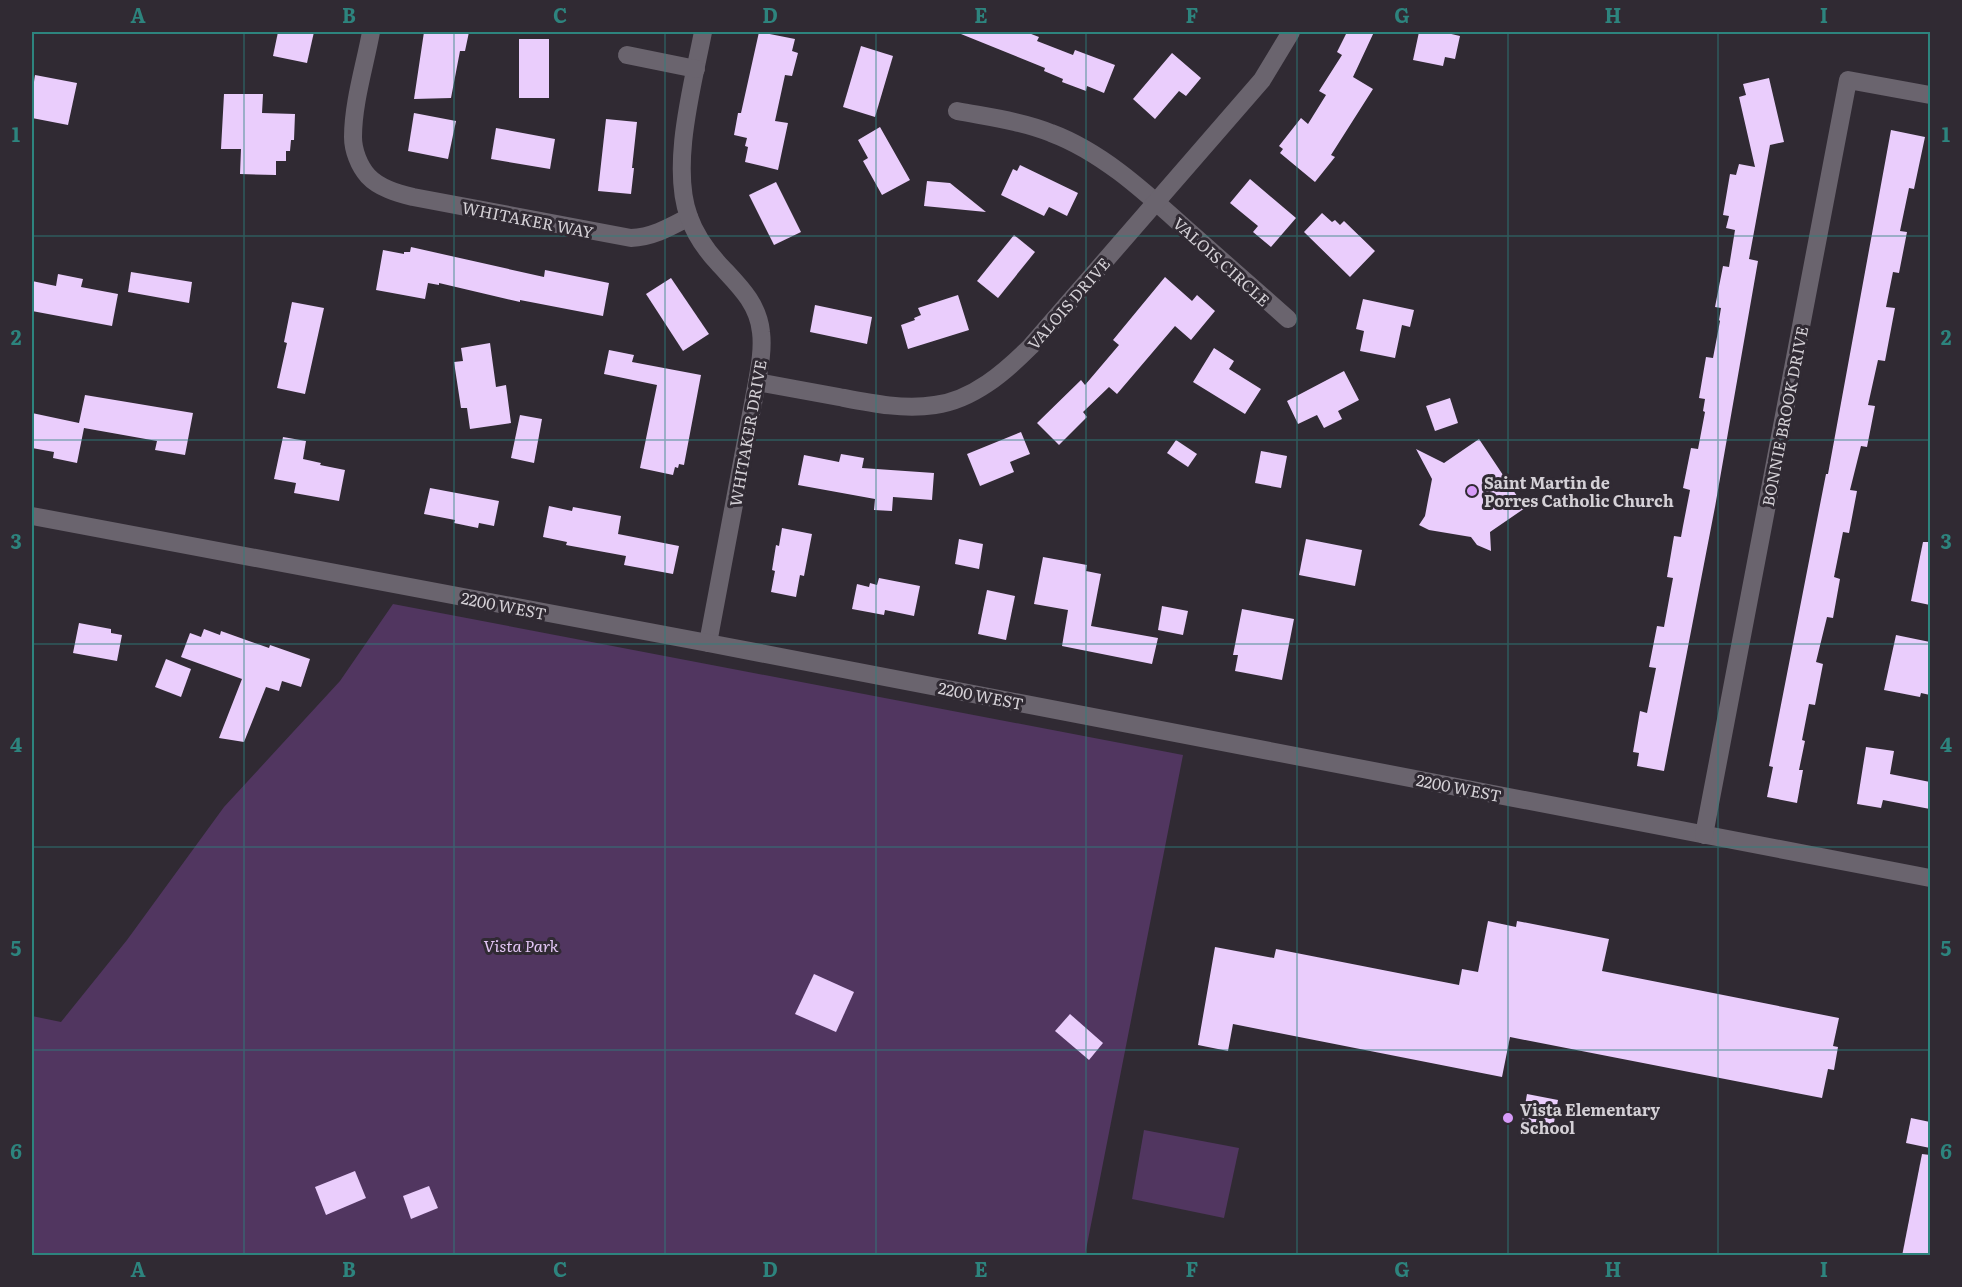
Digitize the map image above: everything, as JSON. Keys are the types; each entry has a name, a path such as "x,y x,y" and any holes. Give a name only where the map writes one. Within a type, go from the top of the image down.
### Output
{"street":[{"name":"WHITAKER WAY","path":"371,32 355,116 353,139 357,158 368,176 382,186 413,197 631,238 650,236 689,217"},
{"name":"WHITAKER DRIVE","path":"703,32 681,158 684,198 689,217 702,242 750,298 761,331 761,356 757,382 708,643"},
{"name":"VALOIS DRIVE","path":"757,382 863,402 913,407 937,405 986,385 1010,367 1031,346 1262,80 1291,32"},
{"path":"627,55 696,69"},
{"name":"BONNIE BROOK DRIVE","path":"1704,835 1848,80 1930,95"},
{"name":"VALOIS CIRCLE","path":"957,111 1017,123 1051,133 1083,148 1156,202 1288,319"},
{"name":"2200 WEST","path":"32,516 708,643 1930,878"}],"green space":[{"name":"Vista Park","path":"393,604 1183,755 1085,1255 32,1255 32,1016 61,1022 127,940 224,807 340,681"},
{"path":"1144,1130 1239,1148 1224,1218 1132,1199"}],"building":[{"path":"278,32 314,32 307,63 273,56"},
{"path":"424,32 469,32 465,51 460,51 451,98 414,99"},
{"path":"759,32 795,39 792,51 798,53 792,76 785,75 775,121 788,123 778,170 745,162 747,138 734,135"},
{"path":"956,32 1026,32 1039,37 1037,41 1073,55 1075,50 1115,65 1104,93 1087,86 1086,91 1062,82 1063,79 1044,71 1045,68"},
{"path":"1347,32 1374,32 1353,77 1373,89 1331,155 1335,157 1315,182 1280,153 1283,149 1279,146 1301,118 1308,124 1326,95 1319,91 1342,55 1337,52"},
{"path":"1419,32 1448,32 1460,36 1455,59 1445,57 1443,66 1413,60"},
{"path":"519,39 549,39 549,98 519,98"},
{"path":"861,46 893,56 875,117 843,107"},
{"path":"1172,53 1201,78 1186,96 1179,91 1155,119 1133,99"},
{"path":"35,75 77,83 68,125 32,118"},
{"path":"1769,78 1784,142 1770,145 1749,259 1758,261 1715,507 1664,771 1637,766 1639,753 1633,752 1640,711 1647,713 1656,668 1649,667 1657,626 1664,627 1673,578 1667,577 1674,536 1681,537 1690,490 1683,488 1691,448 1698,449 1705,412 1703,411 1705,399 1699,398 1706,357 1713,358 1721,308 1715,307 1723,266 1729,267 1735,230 1726,228 1729,216 1723,215 1730,174 1736,175 1739,164 1755,167 1739,97 1746,95 1743,84"},
{"path":"224,94 263,94 262,113 295,114 294,140 291,140 290,151 286,151 286,161 276,161 276,175 240,174 241,149 221,149"},
{"path":"414,113 456,121 448,159 408,151"},
{"path":"606,119 637,122 631,194 598,191"},
{"path":"880,127 910,180 882,195 863,161 868,158 858,140"},
{"path":"496,128 555,139 550,169 491,159"},
{"path":"1891,130 1925,137 1914,189 1909,188 1900,231 1907,232 1899,273 1893,272 1886,307 1895,308 1885,361 1878,360 1868,405 1875,406 1867,447 1861,446 1850,490 1857,491 1849,533 1843,532 1834,577 1840,579 1833,618 1827,617 1816,662 1823,664 1815,705 1809,704 1802,740 1805,741 1799,770 1803,770 1797,803 1767,797 1773,767 1769,766 1826,474 1828,474"},
{"path":"1020,165 1078,193 1067,216 1049,207 1044,216 1001,195 1013,169 1017,171"},
{"path":"1250,179 1296,218 1271,247 1253,232 1258,226 1230,203"},
{"path":"927,181 950,183 986,212 924,206"},
{"path":"776,182 801,232 774,245 749,195"},
{"path":"1322,213 1332,222 1335,220 1340,225 1344,221 1375,251 1350,277 1304,232"},
{"path":"1014,235 1035,252 998,298 977,281"},
{"path":"411,247 544,277 545,270 609,283 603,316 520,300 520,302 439,283 439,285 428,283 425,299 376,290 383,250 404,254 404,252 410,252"},
{"path":"131,272 192,282 189,303 128,292"},
{"path":"58,274 83,279 81,287 118,294 112,326 32,311 32,281 56,286"},
{"path":"1165,277 1192,301 1197,295 1215,311 1191,340 1175,326 1117,394 1109,387 1083,412 1087,417 1059,445 1037,423 1081,380 1085,385 1119,345 1113,340"},
{"path":"671,278 709,334 683,351 646,294"},
{"path":"958,295 969,330 908,349 901,325 921,315 918,308"},
{"path":"1363,299 1414,310 1410,327 1402,325 1395,358 1360,351 1364,331 1356,329"},
{"path":"292,302 324,308 305,394 277,388 287,343 284,342"},
{"path":"815,305 872,317 867,344 810,332"},
{"path":"490,343 496,387 506,385 511,423 470,429 467,408 461,408 454,362 463,361 461,348"},
{"path":"1214,348 1234,361 1229,369 1261,389 1245,414 1193,382"},
{"path":"609,350 634,355 632,362 701,375 684,465 679,464 678,468 675,467 673,475 640,468 657,385 604,374"},
{"path":"1344,371 1359,400 1338,411 1342,419 1324,428 1317,415 1298,424 1287,401"},
{"path":"85,395 193,413 185,455 155,450 157,441 84,428 77,463 53,458 54,452 32,448 32,413 79,423"},
{"path":"1450,398 1458,423 1435,431 1426,406"},
{"path":"520,415 542,419 534,463 511,458"},
{"path":"1021,432 1030,454 1010,462 1014,472 980,486 967,454"},
{"path":"283,437 306,441 303,459 345,470 339,501 294,493 296,483 274,479"},
{"name":"Saint Martin de Porres Catholic Church","path":"1479,439 1525,508 1490,532 1491,551 1477,545 1471,537 1429,530 1419,525 1425,516 1432,479 1416,449 1444,463"},
{"path":"1176,440 1197,454 1188,467 1167,453"},
{"path":"1261,451 1287,456 1281,488 1255,483"},
{"path":"841,454 864,458 862,468 934,473 932,500 893,497 892,511 874,510 875,499 798,485 804,455 839,462"},
{"path":"430,488 499,501 494,526 479,523 478,528 454,523 455,520 424,514"},
{"path":"549,506 572,511 573,507 621,516 618,534 679,546 673,574 624,565 626,556 566,545 567,542 543,537"},
{"path":"782,528 812,534 804,576 800,575 796,597 771,592 776,545 779,546"},
{"path":"959,539 983,544 979,569 955,564"},
{"path":"1306,539 1362,550 1355,586 1299,575"},
{"path":"1923,542 1930,542 1930,605 1911,601"},
{"path":"1043,557 1087,565 1086,571 1101,574 1091,626 1158,638 1152,664 1062,646 1068,610 1034,604"},
{"path":"879,578 920,586 914,616 885,610 884,615 852,609 857,584 869,587 870,583 877,585"},
{"path":"987,590 1015,596 1006,640 978,634"},
{"path":"1162,606 1188,611 1183,635 1158,630"},
{"path":"1242,609 1294,619 1282,680 1235,671 1238,655 1233,655"},
{"path":"79,623 111,629 111,633 122,635 117,661 73,653"},
{"path":"204,629 220,635 221,631 269,648 270,645 310,659 301,687 282,681 279,691 266,687 244,742 219,738 242,679 181,657 190,633 201,637"},
{"path":"1896,635 1930,642 1930,695 1921,693 1920,697 1884,690"},
{"path":"166,659 191,669 181,697 155,687"},
{"path":"1866,747 1894,751 1890,774 1930,782 1930,809 1883,800 1881,808 1857,804"},
{"name":"Vista Elementary School","path":"1488,921 1516,927 1517,921 1609,939 1602,971 1839,1018 1833,1046 1838,1047 1834,1070 1828,1069 1822,1098 1510,1037 1502,1077 1233,1024 1228,1051 1198,1045 1215,947 1274,958 1276,949 1459,985 1462,969 1478,972"},
{"path":"814,974 854,992 836,1032 795,1014"},
{"path":"1070,1014 1103,1043 1089,1060 1055,1031"},
{"path":"1527,1094 1558,1100 1553,1128 1522,1122"},
{"path":"1911,1118 1930,1122 1930,1148 1906,1143"},
{"path":"1922,1154 1930,1155 1930,1256 1902,1256"},
{"path":"355,1171 366,1198 326,1215 315,1187"},
{"path":"429,1186 438,1208 411,1219 403,1196"}],"place":[{"name":"Saint Martin de Porres Catholic Church","path":"1472,491"},
{"name":"Vista Elementary School","path":"1508,1118"}]}
